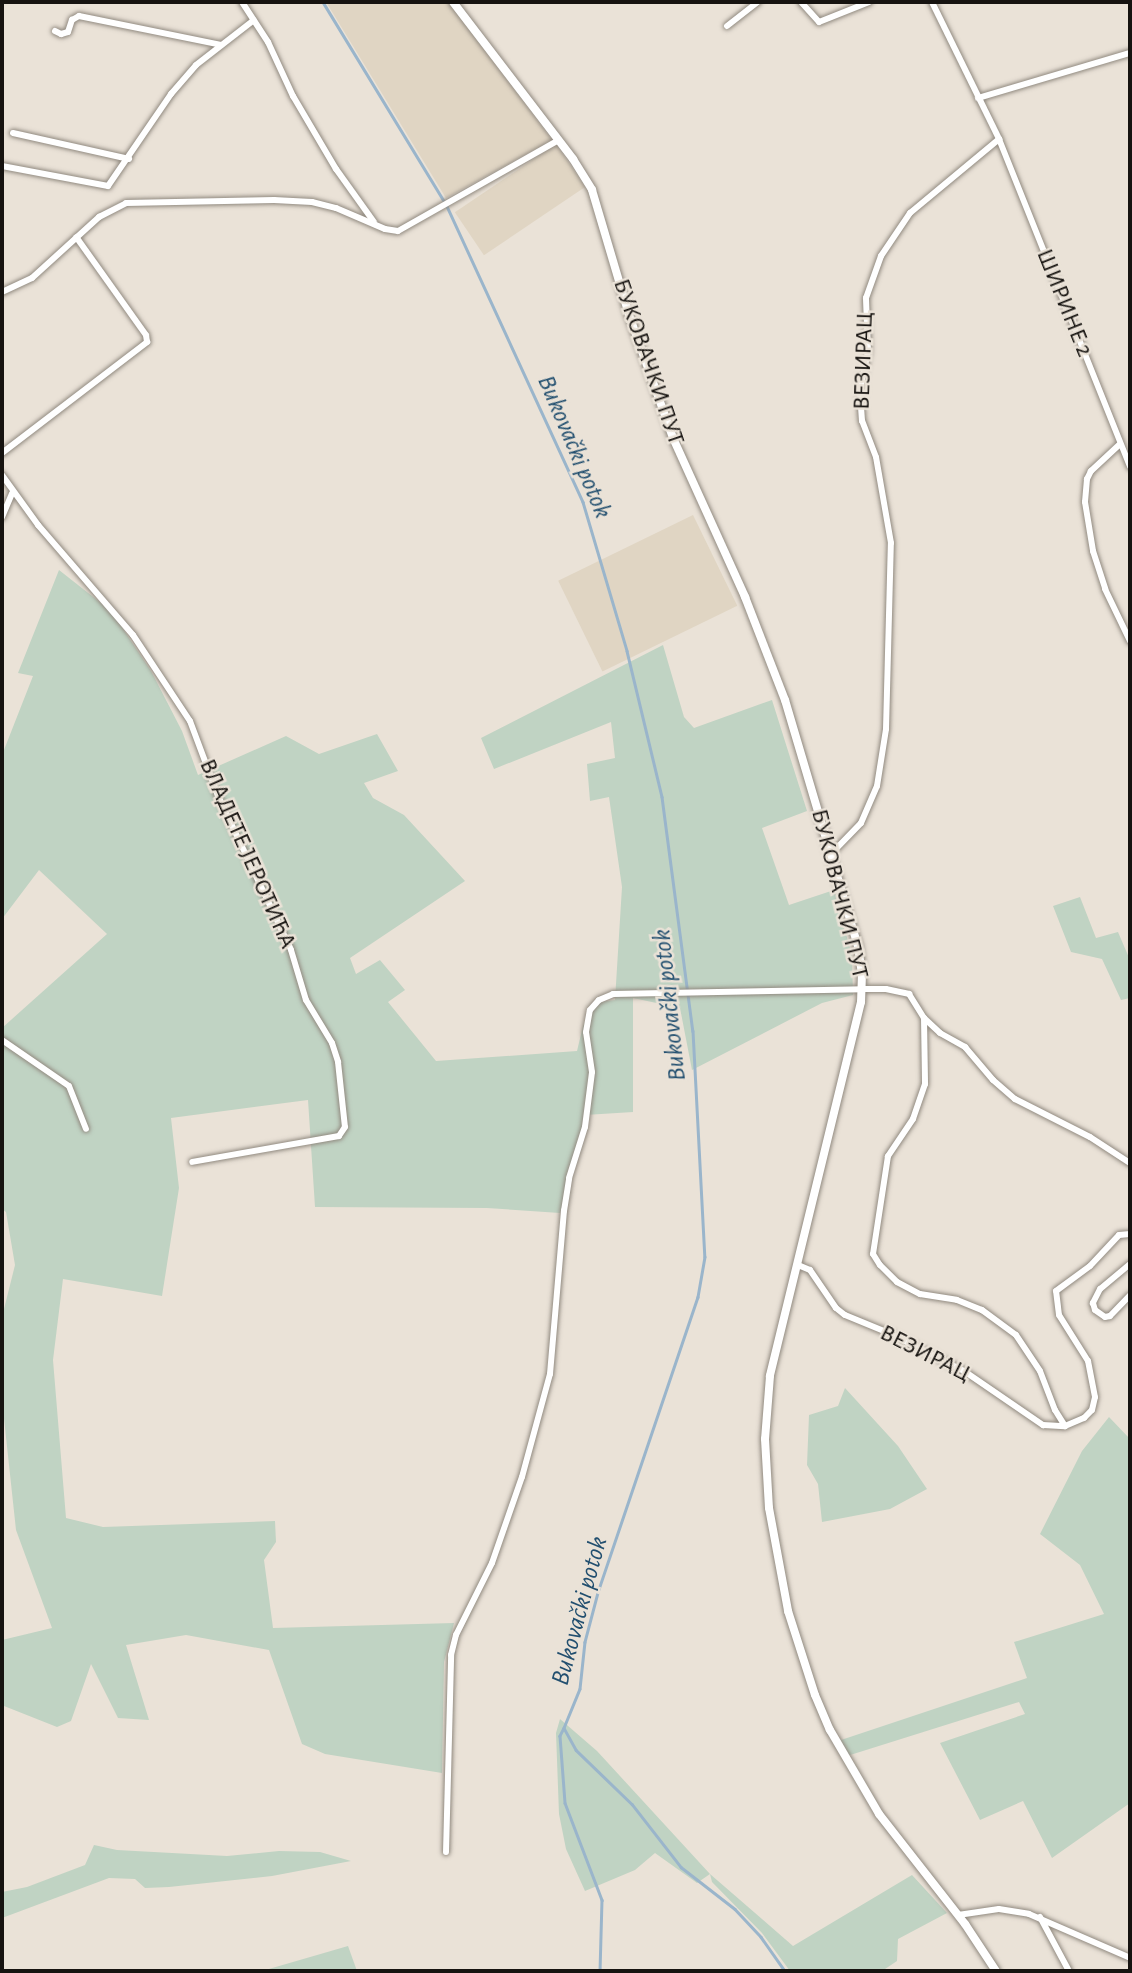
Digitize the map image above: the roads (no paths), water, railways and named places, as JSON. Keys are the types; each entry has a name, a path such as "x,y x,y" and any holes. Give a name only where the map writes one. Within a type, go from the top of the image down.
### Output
{"street":[{"path":"242,2 329,157 356,201 375,223"},
{"name":"БУКОВАЧКИ ПУТ","path":"453,2 559,140 582,172 597,201 629,315 673,438 745,597 785,701 858,946 863,989 798,1265 773,1358 765,1417 766,1482 778,1570 799,1649 830,1730 865,1793 958,1915 996,1971"},
{"path":"727,26 758,2"},
{"path":"801,2 819,22 869,2"},
{"path":"932,2 999,139"},
{"path":"55,31 61,34 68,32 72,20 79,16 221,45"},
{"path":"2,166 108,186 129,159 170,94 221,45 254,20"},
{"path":"978,98 1130,53"},
{"path":"13,133 129,159"},
{"name":"ШИРИНЕ 2","path":"999,139 1130,467"},
{"name":"ВЕЗИРАЦ","path":"831,854 861,823 877,786 886,729 891,543 876,457 862,421 860,389 868,351 866,298 881,256 910,213 999,139"},
{"path":"2,292 32,278 108,211 138,202 293,200 336,208 385,229 402,230 559,140"},
{"path":"2,453 147,342 146,335 76,237"},
{"path":"1120,444 1091,471 1087,479 1085,502 1093,551 1105,589 1130,641"},
{"name":"ВЛАДЕТЕ ЈЕРОТИЋА","path":"2,475 12,493 134,635 190,721 218,796 291,950 306,1000 332,1043 338,1062 345,1127 339,1136 192,1162"},
{"path":"2,517 12,493"},
{"path":"446,1852 451,1655 456,1635 497,1551 522,1477 551,1374 564,1211 569,1178 586,1127 592,1072 586,1032 590,1010 599,1000 613,994 678,992 886,989 909,994 924,1018 940,1033 965,1047 993,1080 1015,1100 1090,1137 1130,1163"},
{"name":"ВЕЗИРАЦ","path":"924,1018 925,1084 913,1119 888,1156 873,1254 897,1282 920,1294 957,1300 982,1310 1017,1335 1040,1371 1055,1410 1065,1426"},
{"path":"2,1040 69,1086 86,1129"},
{"path":"1065,1426 1084,1418 1092,1410 1095,1397 1088,1361 1059,1315 1056,1291 1090,1266 1119,1235 1130,1234"},
{"path":"1130,1264 1100,1289 1093,1303 1095,1311 1105,1317 1111,1316 1130,1295"},
{"name":"ВЕЗИРАЦ","path":"798,1265 810,1270 836,1308 845,1315 891,1334 964,1371 1042,1425 1065,1426"},
{"path":"958,1915 999,1909 1040,1917 1130,1959"},
{"path":"1040,1917 1069,1971"}],"waterway":[{"name":"Bukovački potok","path":"323,2 446,204 583,502 627,651 662,797 693,1031 705,1257 698,1297 599,1589 585,1642 580,1689 564,1728 576,1750 632,1804 681,1867 735,1909 761,1937 785,1971"},
{"path":"564,1728 560,1736 565,1803 602,1900 600,1971"}]}
